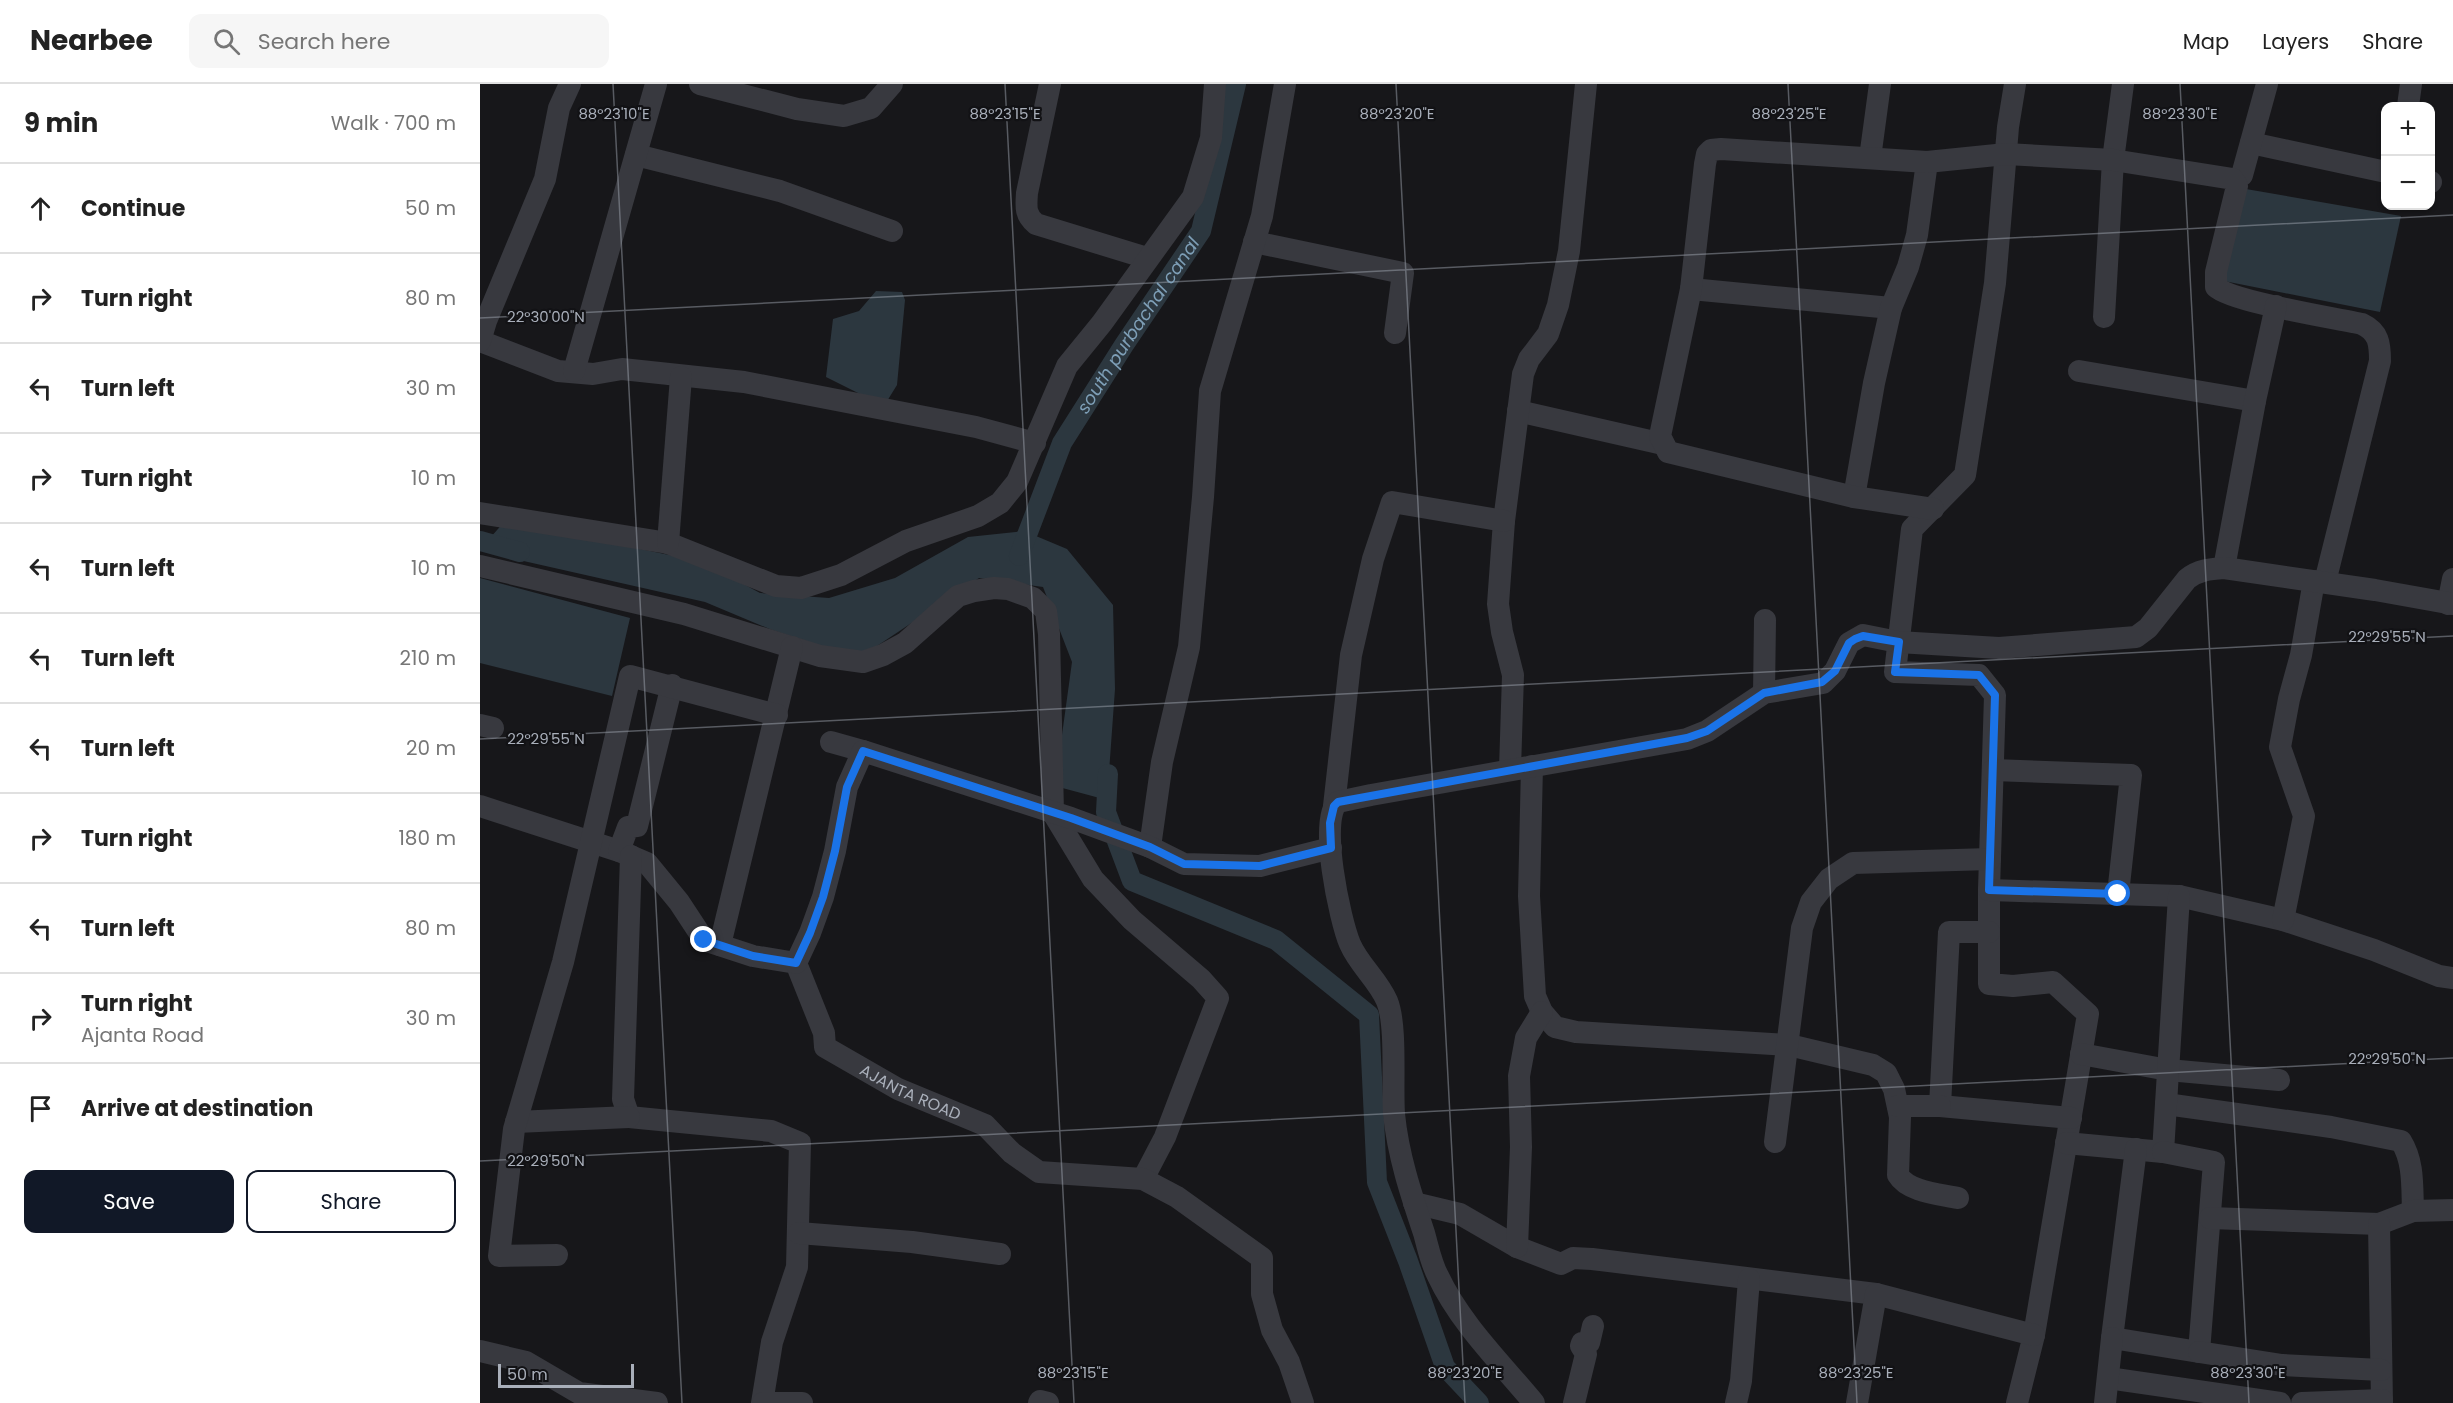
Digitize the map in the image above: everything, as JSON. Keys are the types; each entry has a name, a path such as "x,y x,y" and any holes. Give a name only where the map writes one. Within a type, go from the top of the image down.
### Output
{"street":[{"path":"570,84 558,108 545,180 486,321 480,341 558,371 593,374 622,369 758,384 976,427 1035,443"},
{"path":"574,371 656,84"},
{"path":"700,84 797,109 844,116 871,108 892,84"},
{"path":"1050,84 1027,193 1026,212 1030,219 1045,227 1147,258"},
{"path":"480,513 668,543 776,586 801,588 841,575 906,541 978,516 1000,503 1017,482 1067,366 1193,197 1211,138 1215,84"},
{"path":"1140,844 1189,647 1210,391 1262,216 1286,84"},
{"path":"1510,769 1513,675 1502,632 1498,604 1504,521 1523,374 1529,358 1541,346 1548,334 1558,304 1569,250 1586,84"},
{"path":"1870,158 1880,84"},
{"path":"2015,84 2006,154 1995,284 1965,475 1912,529 1895,672 1979,675 1995,695 1989,890 1989,984 2013,986 2053,982 2088,1014 2034,1335 2017,1403"},
{"path":"2104,318 2113,160 2123,84"},
{"path":"2242,175 2267,84"},
{"path":"2409,102 2411,84"},
{"path":"2251,143 2381,171"},
{"path":"1933,510 1854,497 1668,452 1663,444 1660,436 1691,289 1705,165 1707,154 1711,150 1927,162 2006,154 2113,160 2233,179 2237,186 2216,272 2216,287 2245,299 2362,324 2373,329 2380,342 2380,361 2289,699 2280,747 2304,816 2283,920"},
{"path":"636,155 780,190 892,231"},
{"path":"1854,497 1874,383 1891,308 1908,267 1917,235 1927,162"},
{"path":"1254,242 1403,273 1395,333"},
{"path":"1691,289 1891,308"},
{"path":"2224,568 2255,401 2276,306"},
{"path":"2079,371 2255,401"},
{"path":"668,543 681,377"},
{"path":"1518,411 1663,444"},
{"path":"1504,521 1392,502 1373,559 1351,655 1334,806 1330,823 1331,848 1341,918 1356,956 1381,990 1389,1010 1395,1115 1404,1170 1437,1275 1456,1308 1534,1403"},
{"path":"480,566 684,614 820,656 862,662 905,644 958,596 994,588 1008,589 1033,598 1046,611 1062,816 1093,879 1132,920 1201,980 1218,998 1165,1137 1143,1179"},
{"path":"1334,806 1338,802 1371,795 1687,738 1707,731 1764,693 1822,682 1835,671 1849,643 1863,636 1899,642 1999,648 2136,637 2148,628 2194,573 2224,568 2451,604 2453,579"},
{"path":"1764,693 1765,620"},
{"path":"720,945 792,647"},
{"path":"557,1255 499,1256 516,1122 563,963 630,675 777,715"},
{"path":"628,1117 623,1099 625,854 628,827 637,826 672,686"},
{"path":"831,742 1062,816 1140,844 1184,864 1260,866 1331,848"},
{"path":"480,806 647,863 679,902 704,940 753,956 796,963 823,897 835,851 847,787 863,751"},
{"path":"1532,766 1530,914 1535,996 1542,1012 1555,1027 1576,1032 1789,1045 1873,1065 1886,1073 1894,1089 1900,1117 1898,1174 1901,1179 1908,1185 1958,1198"},
{"path":"1993,770 2131,775 2118,894"},
{"path":"1775,1142 1802,928 1811,902 1829,879 1853,863 1990,859"},
{"path":"1989,890 2179,896 2283,920 2374,950 2439,976 2453,978"},
{"path":"2163,1152 2179,896"},
{"path":"1940,1106 1949,932 1989,932"},
{"name":"AJANTA ROAD","path":"796,963 824,1033 825,1047 898,1089 985,1125 1012,1153 1039,1173 1143,1179 1177,1197 1262,1258 1262,1294 1272,1330 1289,1362 1303,1403"},
{"path":"1517,1247 1521,1147 1519,1076 1526,1038 1542,1012"},
{"path":"2081,1054 2168,1070 2279,1080"},
{"path":"2166,1104 2331,1127 2401,1141 2408,1152 2411,1167 2413,1211"},
{"path":"1898,1106 1940,1106 2071,1118"},
{"path":"516,1122 628,1117 771,1131 800,1143 797,1266 772,1342 763,1403 802,1403"},
{"path":"2066,1143 2163,1152 2214,1162 2199,1352"},
{"path":"2105,1403 2136,1149"},
{"path":"1414,1203 1460,1214 1517,1247 1560,1264 1573,1258 1592,1259 1876,1294 2034,1335"},
{"path":"2210,1218 2379,1224 2413,1211 2453,1210"},
{"path":"2302,1403 2382,1401 2379,1224"},
{"path":"799,1233 912,1242 1000,1254"},
{"path":"1736,1403 1741,1381 1749,1279"},
{"path":"1857,1403 1876,1294"},
{"path":"1574,1403 1586,1354 1581,1346 1582,1343 1589,1343 1593,1326"},
{"path":"2112,1338 2282,1365 2381,1370"},
{"path":"480,1351 526,1362 579,1398 657,1403"},
{"path":"2108,1378 2280,1403"},
{"path":"1039,1403 1040,1401 1048,1403"}],"shaded area":[{"path":"2246,189 2401,216 2380,312 2224,281"},
{"path":"876,291 902,292 905,300 897,385 884,406 826,377 833,319 859,311"},
{"path":"505,521 703,562 760,593 829,598 895,578 968,537 1024,531 1067,549 1113,605 1115,689 1107,800 1055,786 1072,662 1043,587 979,578 859,658 772,630 705,602 501,556 490,538"},
{"path":"480,578 630,618 612,696 480,663"}],"waterway":[{"name":"south purbachal canal","path":"1019,556 1062,443 1124,345 1201,231 1236,84"},
{"path":"480,541 520,552"},
{"path":"1108,774 1106,812 1132,881 1276,940 1369,1015 1377,1182 1408,1261 1445,1367 1479,1403"}],"route":[{"path":"704,940 753,956 796,963 823,897 835,851 847,787 863,751 1071,818 1150,847 1184,864 1260,866 1331,848 1330,823 1334,806 1338,802 1510,769 1671,743 1707,731 1764,693 1822,682 1829,678 1849,643 1863,636 1899,642 1895,672 1979,675 1995,695 1989,890 2118,894"}]}
